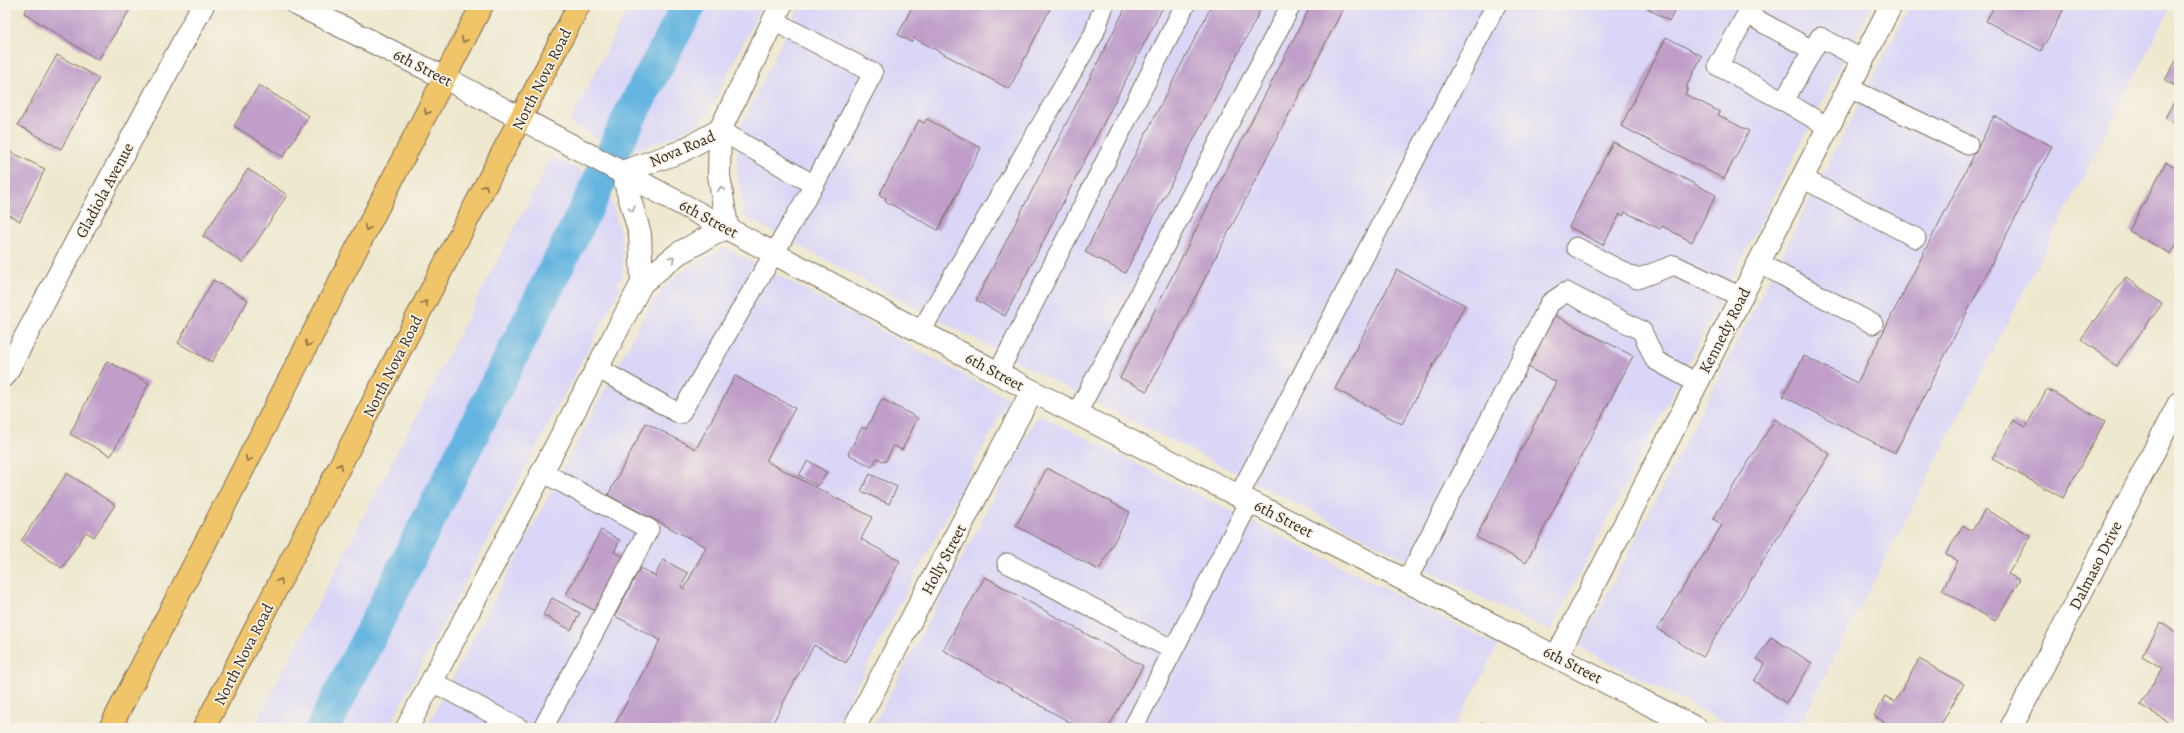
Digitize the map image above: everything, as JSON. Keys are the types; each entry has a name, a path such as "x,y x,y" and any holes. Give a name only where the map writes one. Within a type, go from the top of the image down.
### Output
{"main road":[{"path":"110,728 482,5"},
{"name":"North Nova Road","path":"204,728 579,5"}],"street":[{"name":"Gladiola Avenue","path":"5,375 203,5"},
{"name":"6th Street","path":"298,5 445,78 727,227 1032,391 1557,656 1696,728"},
{"name":"Kennedy Road","path":"1557,656 1891,5"},
{"path":"720,130 778,13"},
{"name":"Nova Road","path":"622,172 680,152 720,130"},
{"name":"Nova Road","path":"720,130 719,175 727,227"},
{"path":"622,172 640,234 642,283"},
{"path":"407,728 642,283 679,253 727,227"},
{"name":"Holly Street","path":"854,728 1032,391"},
{"name":"Dalmaso Drive","path":"2010,728 2179,402"}],"lane":[{"path":"921,331 1094,34 1104,5"},
{"path":"998,373 1185,5"},
{"path":"1077,414 1291,5"},
{"path":"1133,728 1173,650 1244,498 1496,5"},
{"path":"597,368 680,414 814,185 873,72 778,13"},
{"path":"1812,50 1746,14 1718,66 1784,101 1828,127"},
{"path":"1784,101 1820,36 1863,60"},
{"path":"1849,88 1968,145"},
{"path":"720,130 814,185"},
{"path":"1802,178 1916,238"},
{"path":"1576,246 1637,279 1674,265 1741,297"},
{"path":"1758,263 1873,324"},
{"path":"1407,580 1550,303 1566,292 1642,331 1655,360 1697,383"},
{"path":"542,472 649,529 543,728"},
{"path":"1007,563 1173,650"},
{"path":"431,681 519,728"}],"shaded area":[{"path":"630,5 762,5 708,114 702,115 702,121 674,137 625,153 569,123"},
{"path":"800,5 1872,5 1550,632 1042,375 744,216 737,172 738,138 743,135 740,128"},
{"path":"1910,5 2172,5 1798,728 1736,728 1580,647"},
{"path":"552,156 606,184 622,239 623,277 617,282 621,287 388,728 253,728"},
{"path":"725,247 1009,399 834,728 426,728 653,299 660,298 660,290 688,267"},
{"path":"1038,414 1498,646 1454,728 872,728"}],"building":[{"path":"29,5 133,5 98,60 24,13"},
{"path":"913,5 1052,5 1009,89 914,38 911,42 898,35"},
{"path":"1127,5 1164,5 1005,316 976,300"},
{"path":"1212,5 1263,5 1125,273 1085,252"},
{"path":"1311,5 1345,5 1147,391 1120,378"},
{"path":"1642,5 1678,5 1669,21"},
{"path":"1995,5 2066,5 2041,51 1986,21"},
{"path":"1666,37 1702,56 1686,87 1688,88 1685,94 1720,112 1718,115 1749,131 1724,179 1621,126"},
{"path":"57,55 99,78 61,149 18,125"},
{"path":"2179,56 2179,88 2165,80"},
{"path":"259,85 309,116 283,157 234,126"},
{"path":"2179,93 2179,126 2165,118"},
{"path":"1994,116 2052,146 1895,453 1783,396 1804,356 1857,383"},
{"path":"927,119 981,148 938,230 885,201 886,198 879,195 919,120 924,123"},
{"path":"1613,142 1716,195 1692,242 1662,226 1660,229 1625,212 1623,216 1620,214 1603,245 1569,227"},
{"path":"5,149 45,169 20,221 5,213"},
{"path":"2166,162 2179,169 2179,240 2171,254 2129,231"},
{"path":"248,169 287,195 243,263 203,236"},
{"path":"1397,270 1465,305 1402,424 1335,389"},
{"path":"2126,277 2162,304 2116,366 2081,339"},
{"path":"213,280 248,300 212,362 178,343"},
{"path":"1554,315 1633,356 1526,563 1476,537 1556,382 1527,367"},
{"path":"107,361 149,383 111,456 70,434"},
{"path":"735,376 795,408 766,461 872,517 861,539 900,561 846,663 814,645 770,728 613,728 660,640 615,616 640,568 655,576 663,560 688,573 681,587 684,589 706,547 608,495 646,423 696,449"},
{"path":"2047,389 2105,421 2063,498 1992,459 2013,420 2026,427"},
{"path":"882,399 918,418 902,450 894,446 885,462 877,458 872,467 848,454 862,427 866,429"},
{"path":"1775,419 1830,454 1703,657 1657,629 1722,525 1713,519"},
{"path":"808,461 827,472 818,486 799,475"},
{"path":"1047,468 1130,512 1099,570 1016,526"},
{"path":"67,473 115,505 94,537 86,532 62,568 21,541"},
{"path":"870,474 897,487 889,504 861,491"},
{"path":"1985,509 2031,536 2008,574 2020,580 1995,621 1942,590 1958,561 1946,554 1963,525 1972,531"},
{"path":"601,530 620,540 614,552 628,559 599,613 566,595"},
{"path":"985,577 1143,666 1108,728 1080,728 943,650"},
{"path":"552,598 580,613 571,630 543,615"},
{"path":"2161,623 2179,634 2179,728 2140,705 2162,668 2142,656"},
{"path":"1771,637 1812,663 1786,703 1754,681 1765,664 1757,659"},
{"path":"1919,659 1964,684 1939,728 1886,728 1888,724 1874,716 1885,696 1895,702"},
{"path":"1482,723 1492,728 1479,728"}],"waterway":[{"path":"323,728 589,203 632,112 689,5"}]}
